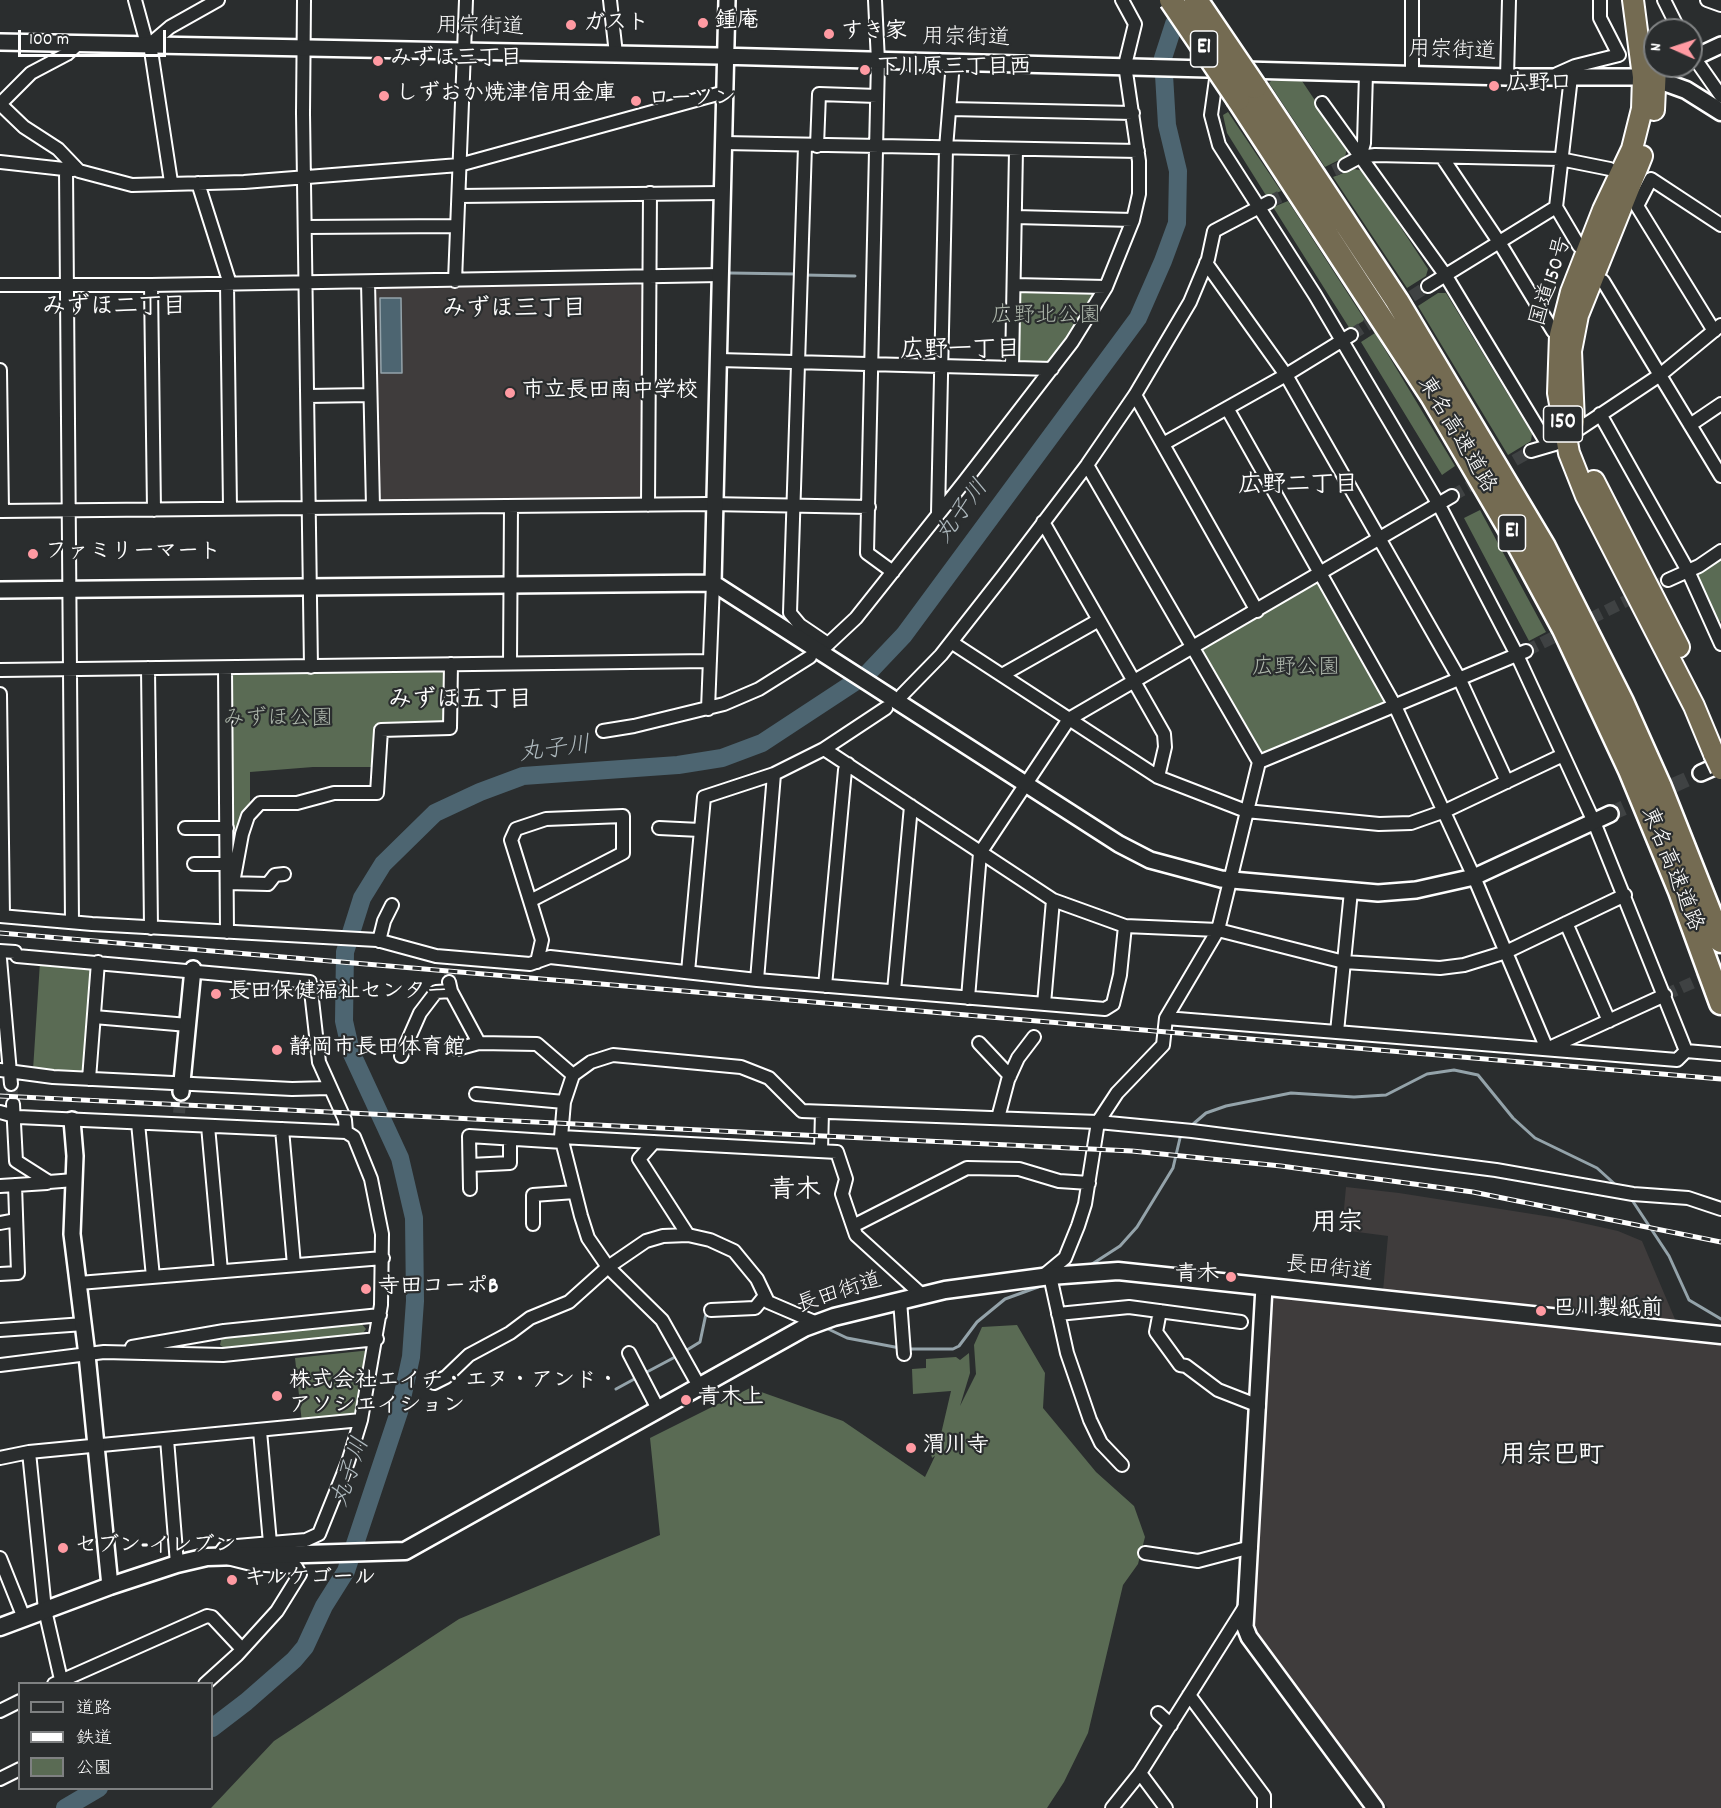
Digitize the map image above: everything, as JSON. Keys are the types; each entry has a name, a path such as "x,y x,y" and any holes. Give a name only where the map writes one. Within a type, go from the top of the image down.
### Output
{"highway":[{"name":"東名高速道路","path":"1171,0 1246,93 1397,301 1544,547 1622,702 1660,787 1721,941"},
{"name":"東名高速道路","path":"1196,0 1246,93 1432,396 1511,531 1564,629 1634,781 1680,891 1721,1003"},
{"name":"国道150号","path":"1633,0 1643,36"},
{"name":"国道150号","path":"1646,0 1648,18"},
{"name":"国道150号","path":"1651,78 1632,149 1603,210 1571,292 1560,335 1558,393 1563,438 1586,496 1719,756"},
{"name":"国道150号","path":"1563,438 1571,373 1571,351 1578,315 1643,154 1653,116 1653,78"}],"main road":[{"name":"用宗街道","path":"1664,78 1721,112"},
{"name":"長田街道","path":"0,1628 110,1586 177,1564 219,1556 393,1553 416,1547 699,1386 817,1323 922,1295 1046,1277 1118,1271 1721,1335"}],"street":[{"path":"135,0 149,44 171,182"},
{"path":"149,44 170,27 218,0"},
{"path":"304,0 310,667"},
{"path":"455,281 466,0"},
{"path":"610,0 616,54"},
{"path":"708,709 727,0"},
{"path":"875,0 878,61 867,553 893,572"},
{"path":"877,96 819,94 811,146 790,613 800,625 827,645 856,618 1052,369 1106,287 1133,220 1139,194 1138,151 1133,113 1132,66 1135,24 1122,0"},
{"path":"1412,74 1413,0"},
{"path":"1508,77 1509,0"},
{"path":"1551,77 1575,66 1618,55 1600,18 1600,0"},
{"path":"1664,0 1673,18"},
{"path":"1707,0 1721,5"},
{"name":"用宗街道","path":"0,42 726,56 1508,77 1571,77 1643,73"},
{"path":"79,43 67,54 31,73 1,108 24,127 58,149 79,171"},
{"path":"1703,52 1721,45"},
{"path":"938,513 946,148 953,62"},
{"path":"1211,68 1214,133 1263,204 1346,338 1521,653 1625,895 1686,1052"},
{"path":"1703,72 1721,96"},
{"path":"1360,157 1364,142 1366,73"},
{"path":"1571,77 1556,207 1579,246"},
{"path":"0,162 79,171 132,185 388,172 459,165 725,92"},
{"path":"1322,103 1563,438"},
{"path":"950,109 1133,113"},
{"path":"723,143 1138,151"},
{"path":"1012,368 1017,150"},
{"path":"1345,165 1360,157 1560,159 1610,170"},
{"path":"1442,157 1499,242 1553,331 1560,335"},
{"path":"66,169 72,922"},
{"path":"1530,450 1563,438 1660,375 1717,328 1637,206 1651,179 1721,225"},
{"path":"198,183 228,284 230,508"},
{"path":"648,505 650,193"},
{"path":"459,196 722,193"},
{"path":"902,695 951,642 1087,465 1135,395 1190,302 1206,263 1214,231 1263,204"},
{"path":"1428,286 1556,207"},
{"path":"1015,217 1133,220"},
{"path":"305,226 458,226"},
{"path":"1206,263 1286,375 1460,680 1507,782"},
{"path":"0,285 151,285 720,276"},
{"path":"1603,281 1721,477"},
{"path":"368,282 373,507"},
{"path":"151,285 154,510"},
{"path":"1014,285 1106,287"},
{"path":"1163,444 1286,375 1346,338"},
{"path":"719,360 800,364 1052,369"},
{"path":"0,370 1,511 714,504 869,507"},
{"path":"308,396 370,395"},
{"path":"1135,395 1257,610"},
{"path":"1690,425 1721,404"},
{"path":"1227,408 1395,706 1474,877 1547,1049"},
{"path":"1600,414 1688,571 1721,644"},
{"path":"1087,465 1259,762 1218,930 1166,1018 1162,1045 1117,1093 1098,1122 1085,1204 1065,1258 1046,1277 1067,1353 1090,1420 1101,1443 1122,1465"},
{"path":"968,998 980,853 1023,785 1069,719 1452,496"},
{"path":"510,663 511,506"},
{"path":"1043,522 1164,734 1165,747 1158,777"},
{"path":"1668,580 1721,551"},
{"path":"0,590 712,583 1023,785 1119,844 1150,860 1194,874 1230,880 1351,891 1400,892 1474,877 1610,814"},
{"path":"1002,675 1099,620"},
{"path":"951,642 1158,777 1246,811 1394,824 1411,823 1444,811 1563,755"},
{"path":"1259,762 1521,653"},
{"path":"603,731 708,709 759,689 810,657"},
{"path":"0,670 710,662"},
{"path":"227,932 230,883 248,816 260,803 297,803 334,793 377,793 381,730 450,728 451,664"},
{"path":"148,668 151,928"},
{"path":"225,668 226,828 230,883"},
{"path":"0,694 1,916 151,928 378,940 451,961 537,962 550,957 757,980 1105,1009 1113,1004 1120,975 1125,927"},
{"path":"688,972 704,797 774,774 825,748 886,708"},
{"path":"825,748 1053,900 1125,927 1218,930 1344,962 1440,968 1464,965 1506,952 1625,895"},
{"path":"1701,773 1719,756"},
{"path":"825,986 845,770 848,764"},
{"path":"757,980 774,774"},
{"path":"894,991 911,806"},
{"path":"530,901 623,853 623,816 546,819 516,829 511,840 542,940 537,962"},
{"path":"185,828 226,828"},
{"path":"659,828 700,830"},
{"path":"194,864 227,864"},
{"path":"230,883 268,884 275,875 284,874"},
{"path":"1337,1032 1351,891"},
{"path":"1044,1004 1053,900"},
{"path":"378,940 392,905"},
{"path":"1566,923 1609,1021"},
{"path":"0,951 15,952 17,956 193,969 310,982 319,1062 345,1120 346,1132"},
{"path":"0,959 7,1075 89,1079 181,1088 329,1088"},
{"path":"89,1079 98,962"},
{"path":"181,1088 193,969"},
{"path":"401,1056 420,1013 436,992 450,987 479,1043"},
{"path":"1547,1049 1665,995"},
{"path":"94,1017 188,1025"},
{"path":"1166,1018 1677,1060 1686,1052 1721,1054"},
{"path":"998,1118 1010,1076 1018,1058 1034,1037"},
{"path":"458,1049 479,1043 537,1044 573,1075"},
{"path":"979,1043 1010,1076"},
{"path":"699,1386 662,1320 608,1267 588,1238 575,1192 562,1139 564,1102 573,1075 591,1062 613,1055 741,1067 769,1078 802,1111 1098,1122 1387,1155 1632,1194 1688,1198 1721,1209"},
{"path":"476,1094 564,1102"},
{"path":"0,1112 10,1113 13,1110 72,1120 138,1123 178,1119 208,1126 346,1132 354,1137 360,1148 376,1201 383,1258 377,1339 361,1420 348,1462 319,1534 306,1540 224,1548 219,1556 262,1566 296,1567 300,1574 277,1611 242,1649 206,1682"},
{"path":"13,1110 16,1161 49,1182"},
{"path":"820,1151 822,1112"},
{"path":"72,1120 74,1180 72,1234 80,1283 110,1586"},
{"path":"138,1123 153,1277"},
{"path":"208,1126 221,1272"},
{"path":"282,1129 294,1265"},
{"path":"470,1189 469,1136 654,1142 837,1152 846,1179 842,1194 856,1234 922,1295"},
{"path":"470,1165 510,1163 510,1139"},
{"path":"654,1142 639,1159 688,1235"},
{"path":"853,1226 967,1168 1019,1169 1059,1181 1089,1183"},
{"path":"0,1186 74,1180"},
{"path":"0,1274 18,1273 15,1185"},
{"path":"532,1224 533,1195 575,1192"},
{"path":"0,1223 16,1220"},
{"path":"434,1383 446,1377 469,1355 510,1333 530,1318 569,1302 608,1267 646,1241 663,1236 688,1235 710,1240 734,1251 757,1279 768,1302 817,1323"},
{"path":"80,1283 383,1258"},
{"path":"1264,1287 1245,1627 1249,1637 1375,1808"},
{"path":"711,1310 755,1308 764,1297"},
{"path":"900,1300 904,1349"},
{"path":"1058,1314 1116,1307 1241,1322"},
{"path":"1160,1311 1156,1332 1180,1365 1186,1366 1218,1390 1259,1406"},
{"path":"0,1365 104,1352 224,1331 380,1315"},
{"path":"0,1330 84,1324"},
{"path":"104,1352 223,1355 377,1339"},
{"path":"629,1353 658,1409"},
{"path":"0,1458 29,1452 361,1420"},
{"path":"260,1431 270,1543"},
{"path":"167,1439 177,1564"},
{"path":"29,1452 45,1610 59,1682 207,1616 212,1617 242,1649"},
{"path":"1145,1553 1198,1561 1251,1547"},
{"path":"0,1558 24,1618"},
{"path":"1112,1808 1140,1773 1246,1605"},
{"path":"1189,1695 1264,1796 1264,1808"},
{"path":"0,1711 18,1702"},
{"path":"1158,1713 1171,1725"},
{"path":"0,1779 18,1770"},
{"path":"1140,1773 1166,1808"}],"shaded area":[{"name":"市立長田南中学校","path":"647,285 645,497 640,502 375,504 372,288"},
{"path":"1346,1187 1564,1219 1618,1231 1642,1241 1677,1324 1383,1291 1388,1236 1342,1230"},
{"path":"1269,1291 1721,1341 1721,1808 1388,1808 1259,1640 1254,1622"}],"green space":[{"path":"1271,81 1302,81 1347,148 1345,157 1325,167 1269,83"},
{"path":"1228,112 1281,191 1267,197 1227,133 1223,115"},
{"path":"1354,169 1364,171 1428,269 1426,276 1407,288 1333,177"},
{"path":"1288,201 1365,320 1350,329 1273,207"},
{"name":"広野北公園","path":"1022,289 1094,290 1096,294 1050,364 1020,365 1017,360 1019,292"},
{"path":"1438,293 1446,293 1532,434 1531,441 1508,455 1418,306"},
{"path":"1375,333 1455,466 1442,475 1361,342"},
{"path":"1480,510 1546,632 1529,641 1464,518"},
{"path":"1721,558 1721,621 1717,623 1696,575"},
{"name":"広野公園","path":"1318,583 1323,584 1387,702 1264,754 1259,752 1202,653 1203,647"},
{"name":"みずほ公園","path":"445,668 445,725 378,726 373,767 313,767 250,772 250,806 232,853 228,675 232,671"},
{"path":"40,962 91,965 84,1073 33,1070"},
{"path":"360,1322 366,1329 361,1336 228,1351 220,1345 222,1336"},
{"path":"1017,1325 1045,1373 1043,1408 1096,1472 1134,1506 1145,1537 1138,1564 1123,1585 1088,1733 1064,1782 1047,1808 211,1808 274,1741 459,1619 660,1535 650,1438 750,1388 843,1421 925,1477 935,1456 932,1458 927,1437 941,1434 951,1391 913,1394 912,1369 926,1368 926,1359 956,1357 960,1360 969,1353 970,1373 960,1406 976,1374 974,1345 982,1327"},
{"path":"371,1350 357,1418 302,1423 295,1358"}],"water":[{"path":"380,298 401,298 402,373 381,373"}],"waterway":[{"name":"丸子川","path":"213,1727 294,1660 305,1647 324,1606 346,1571 399,1412 411,1357 415,1301 414,1218 400,1158 351,1052 344,1021 345,952 362,898 383,864 435,813 480,792 523,776 678,765 722,758 762,743 867,674 904,635 1138,318 1177,223 1178,171 1167,125 1163,58 1174,24 1187,4"},
{"path":"730,273 797,274"},
{"path":"804,275 855,276"},
{"path":"1192,1125 1206,1113 1226,1106 1291,1093 1354,1097 1386,1095 1427,1074 1454,1070 1478,1075 1513,1118 1535,1138 1597,1168 1618,1187"},
{"path":"1089,1266 1120,1246 1137,1227 1173,1168 1180,1138"},
{"path":"1630,1197 1669,1256 1689,1300 1721,1319"},
{"path":"906,1349 953,1349 959,1346 977,1322 1005,1299 1038,1287"},
{"path":"718,1304 753,1302"},
{"path":"687,1350 700,1342 707,1309"},
{"path":"824,1327 847,1338 900,1348"},
{"path":"645,1373 677,1356"},
{"path":"616,1389 638,1377"},
{"name":"丸子川","path":"65,1808 96,1790"}],"tunnel":[{"path":"1269,202 1345,165"},
{"path":"1351,335 1428,286"},
{"path":"1452,496 1531,451"},
{"path":"1526,651 1668,580"},
{"path":"1610,814 1701,773"},
{"path":"449,982 451,965"},
{"path":"1665,995 1714,973"},
{"path":"11,1084 13,1104"},
{"path":"179,1113 181,1092"}],"railway":[{"path":"0,933 1721,1079"},
{"path":"0,1096 1132,1151 1281,1166 1473,1192 1721,1242"}],"place":[{"name":"鍾庵","path":"703,23"},
{"name":"ガスト","path":"571,25"},
{"name":"すき家","path":"829,34"},
{"name":"みずほ三丁目","path":"378,61"},
{"name":"下川原三丁目西","path":"865,70"},
{"name":"広野口","path":"1494,86"},
{"name":"しずおか焼津信用金庫","path":"384,96"},
{"name":"ローソン","path":"636,101"},
{"name":"市立長田南中学校","path":"510,393"},
{"name":"ファミリーマート","path":"33,554"},
{"name":"長田保健福祉センター","path":"216,994"},
{"name":"静岡市長田体育館","path":"277,1050"},
{"name":"青木","path":"1231,1277"},
{"name":"寺田コーポB","path":"366,1289"},
{"name":"巴川製紙前","path":"1541,1311"},
{"name":"株式会社エイチ・エヌ・アンド・ アソシエイション","path":"277,1396"},
{"name":"青木上","path":"686,1400"},
{"name":"渭川寺","path":"911,1448"},
{"name":"セブン-イレブン","path":"63,1548"},
{"name":"キルケゴール","path":"232,1580"}],"district":[{"name":"みずほ二丁目","path":"114,310"},
{"name":"みずほ三丁目","path":"514,312"},
{"name":"広野一丁目","path":"960,353"},
{"name":"広野二丁目","path":"1298,488"},
{"name":"みずほ五丁目","path":"460,703"},
{"name":"青木","path":"795,1193"},
{"name":"用宗","path":"1337,1226"},
{"name":"用宗巴町","path":"1552,1458"}]}
